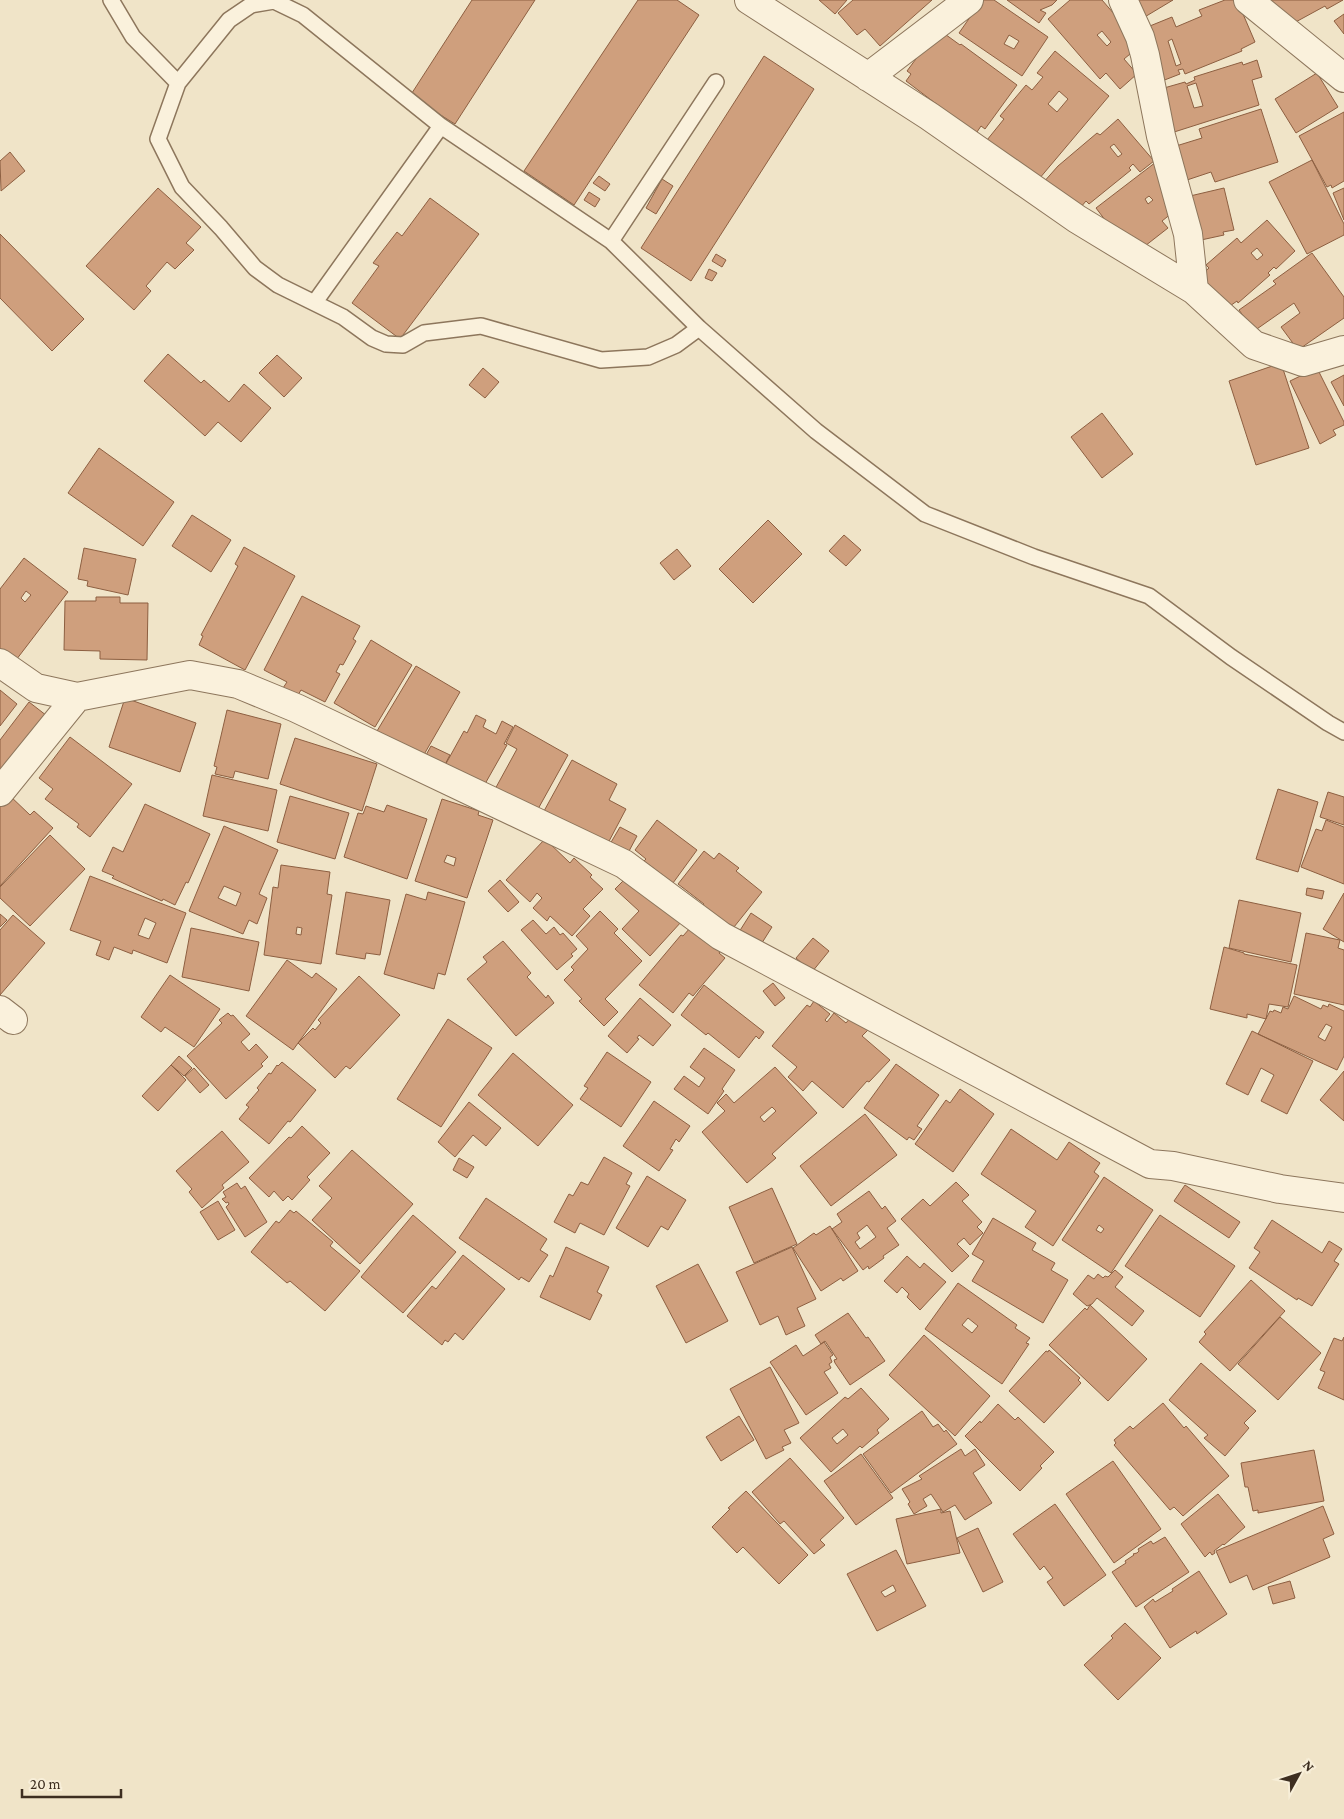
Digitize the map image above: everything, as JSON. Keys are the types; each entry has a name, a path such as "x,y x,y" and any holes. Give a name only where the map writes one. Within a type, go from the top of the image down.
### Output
{"street":[{"path":"749,0 929,116 1077,219 1194,290 1254,345 1303,362 1344,350"},
{"path":"868,77 968,0"},
{"path":"1123,0 1140,37 1145,55 1161,136 1188,234 1194,290"},
{"path":"1248,0 1344,78"},
{"path":"0,663 36,688 77,697 190,675 238,684 296,708 624,864 721,936 1150,1164 1173,1166 1280,1189 1344,1198"},
{"path":"0,792 77,697"}],"lane":[{"path":"111,0 133,37 178,83"},
{"path":"699,328 676,345 648,358 602,360 481,326 424,333 403,345 386,344 372,338 343,317 278,286 255,268 222,228 182,187 158,139 178,83 229,20 250,5 274,1 303,16 441,126 611,241 699,328 816,431 925,514 1034,557 1149,596 1231,657 1344,732"},
{"path":"611,241 716,82"},
{"path":"315,302 441,126"}],"building":[{"path":"472,0 535,0 455,124 410,96"},
{"path":"638,0 677,0 699,15 574,205 524,171"},
{"path":"819,0 847,0 835,14"},
{"path":"853,0 932,0 880,46 865,29 857,35 838,13"},
{"path":"982,0 994,0 1048,37 1022,76 959,33","holes":["1009,35 1019,41 1014,49 1004,44"]},
{"path":"1007,0 1057,0 1052,5 1040,10 1046,13 1039,23"},
{"path":"1070,0 1102,0 1141,45 1124,59 1137,74 1120,89 1106,73 1100,79 1048,19","holes":["1102,31 1111,42 1107,46 1097,35"]},
{"path":"1132,0 1173,0 1143,18"},
{"path":"1225,0 1237,0 1255,42 1241,49 1242,51 1185,74 1183,69 1178,70 1180,74 1162,81 1140,30 1172,17 1176,27 1202,16 1199,10","holes":["1172,39 1181,64 1176,66 1168,41"]},
{"path":"1265,0 1343,0 1327,9 1325,6 1281,30"},
{"path":"1344,14 1344,34 1334,21"},
{"path":"938,29 1017,85 985,129 981,126 975,135 906,81 911,74 907,71"},
{"path":"1055,51 1109,96 1039,179 987,140 1004,119 1000,116 1026,85 1032,90 1043,77 1037,73","holes":["1059,91 1068,99 1057,112 1048,104"]},
{"path":"764,56 814,89 691,281 641,248"},
{"path":"1257,60 1262,77 1252,80 1259,105 1171,133 1157,90 1185,82 1186,84 1195,80 1194,77 1242,62 1243,65","holes":["1196,83 1203,106 1194,108 1187,86"]},
{"path":"1317,73 1338,107 1296,133 1275,99"},
{"path":"1261,109 1278,162 1215,182 1211,172 1187,180 1176,146 1202,138 1199,129"},
{"path":"1344,112 1344,181 1332,188 1331,185 1327,187 1299,136"},
{"path":"1118,119 1154,161 1140,172 1133,164 1129,168 1131,170 1089,204 1086,201 1075,214 1042,184 1058,166 1097,133 1100,135","holes":["1114,144 1122,154 1118,157 1110,147"]},
{"path":"10,152 25,171 1,191 0,161"},
{"path":"1312,160 1344,224 1344,235 1307,254 1269,182"},
{"path":"1156,162 1187,201 1162,221 1168,228 1136,253 1124,245 1096,208","holes":["1149,196 1153,200 1148,204 1145,199"]},
{"path":"599,176 610,184 605,191 593,183"},
{"path":"662,179 673,186 656,214 646,208"},
{"path":"158,188 201,227 186,243 194,250 175,269 167,262 146,286 151,291 134,310 86,266"},
{"path":"1224,188 1234,230 1223,232 1224,235 1201,240 1190,196"},
{"path":"1344,188 1344,220 1333,193"},
{"path":"589,192 600,199 595,207 584,200"},
{"path":"430,198 479,234 400,339 352,303 379,266 373,263 397,232 402,236"},
{"path":"1267,220 1295,251 1276,269 1274,267 1268,273 1270,275 1238,303 1237,301 1227,308 1199,277 1209,268 1206,265 1237,238 1241,243","holes":["1257,248 1263,255 1257,260 1251,253"]},
{"path":"0,234 84,319 52,351 0,298"},
{"path":"1312,253 1344,297 1344,318 1298,350 1281,327 1300,313 1294,303 1254,331 1239,310 1276,284 1273,281"},
{"path":"716,254 726,260 722,267 712,261"},
{"path":"709,269 717,273 712,281 705,278"},
{"path":"168,354 201,383 204,380 229,402 244,384 271,408 241,442 218,422 205,436 144,381"},
{"path":"277,355 302,378 284,397 259,373"},
{"path":"1281,363 1309,448 1256,465 1229,381"},
{"path":"483,368 499,382 485,398 469,385"},
{"path":"1317,368 1344,422 1344,425 1333,430 1336,435 1320,444 1290,381"},
{"path":"1344,375 1344,406 1331,382"},
{"path":"1102,413 1133,454 1102,478 1071,437"},
{"path":"99,448 174,502 143,546 68,493"},
{"path":"192,515 231,540 211,572 172,546"},
{"path":"768,520 802,554 753,603 719,569"},
{"path":"844,535 861,550 846,566 829,551"},
{"path":"244,547 295,576 245,670 199,645 203,636 201,635 238,566 235,564"},
{"path":"84,548 136,559 128,595 87,586 88,581 78,579"},
{"path":"677,549 691,566 674,580 660,563"},
{"path":"24,558 68,592 13,664 0,654 0,589","holes":["26,591 31,595 25,602 21,598"]},
{"path":"302,596 360,626 353,639 356,641 343,665 340,664 336,672 340,674 325,702 301,690 298,695 283,688 287,682 264,670"},
{"path":"96,597 120,597 120,603 148,603 147,660 100,659 100,651 64,650 65,601 96,601"},
{"path":"371,640 412,665 375,727 334,703"},
{"path":"416,666 460,692 422,758 377,731"},
{"path":"0,690 17,704 0,726"},
{"path":"125,698 196,723 180,772 109,747"},
{"path":"29,702 51,719 0,785 0,740"},
{"path":"227,710 281,724 268,779 235,771 233,778 215,774 217,767 214,766"},
{"path":"476,715 486,720 483,727 496,734 502,721 513,727 504,744 507,745 481,791 443,769 464,731 467,733"},
{"path":"515,725 568,755 533,818 494,791 517,749 506,743"},
{"path":"70,737 132,784 90,837 77,827 79,824 45,799 53,789 39,778"},
{"path":"295,738 377,764 362,811 280,784"},
{"path":"431,746 450,755 442,770 421,764"},
{"path":"572,760 617,784 609,800 626,809 607,845 544,811"},
{"path":"212,775 277,790 268,831 203,816"},
{"path":"1278,789 1318,802 1298,872 1256,859"},
{"path":"1328,792 1344,797 1344,825 1320,817"},
{"path":"8,794 30,815 34,811 53,828 0,886 0,802"},
{"path":"290,796 349,813 335,859 277,842"},
{"path":"442,799 479,811 478,815 493,820 467,898 415,881","holes":["447,855 456,858 454,866 444,862"]},
{"path":"145,804 210,834 188,883 186,882 175,905 112,878 114,876 102,871 113,847 123,852"},
{"path":"387,805 427,819 407,879 344,857 358,813 363,814 366,806 384,812"},
{"path":"657,820 697,850 673,883 644,861 646,859 635,850"},
{"path":"1326,820 1344,827 1344,884 1301,867 1316,829 1322,831"},
{"path":"224,826 278,850 259,894 267,898 257,924 249,920 243,934 189,911","holes":["224,886 241,893 236,906 218,898"]},
{"path":"620,827 637,836 628,853 610,844"},
{"path":"50,835 85,869 30,926 0,898 0,887"},
{"path":"545,839 570,863 574,858 592,875 590,877 603,889 583,909 590,916 572,936 550,916 547,921 533,908 542,898 537,893 530,902 506,880"},
{"path":"704,851 714,859 719,853 739,868 736,871 762,892 730,932 700,909 704,904 678,884"},
{"path":"281,865 330,872 327,894 332,895 321,964 264,955 273,887 278,888","holes":["297,927 302,928 301,935 296,934"]},
{"path":"631,873 682,921 650,956 622,929 639,911 615,889"},
{"path":"90,876 186,913 167,963 133,950 132,954 114,947 109,960 96,955 101,941 70,930","holes":["145,918 156,923 149,939 138,935"]},
{"path":"500,880 519,902 508,912 488,891"},
{"path":"1307,888 1324,891 1322,899 1306,895"},
{"path":"346,892 390,900 380,955 366,953 365,959 336,954"},
{"path":"428,892 465,902 445,975 438,973 434,989 384,974 406,894 426,900"},
{"path":"1344,893 1344,942 1323,929"},
{"path":"1239,900 1301,913 1291,962 1229,948"},
{"path":"600,911 618,929 614,933 642,961 605,999 618,1012 604,1026 579,1001 582,999 564,980 574,970 571,967 588,949 576,936"},
{"path":"751,913 772,927 760,946 739,932"},
{"path":"0,914 7,920 0,927"},
{"path":"13,915 45,943 0,995 0,930"},
{"path":"533,920 546,934 554,927 560,935 563,933 577,949 571,954 573,956 557,970 521,930"},
{"path":"191,928 259,942 249,991 182,977"},
{"path":"690,928 723,947 719,953 725,958 693,996 689,993 673,1013 639,985 681,935 683,936"},
{"path":"1306,933 1340,940 1338,948 1344,950 1344,1005 1294,994"},
{"path":"813,938 829,951 812,972 796,958"},
{"path":"503,941 531,973 527,977 546,998 548,995 554,1003 516,1036 467,979 487,962 483,957"},
{"path":"1224,947 1244,954 1297,965 1288,1007 1269,1004 1266,1019 1247,1014 1247,1018 1210,1009"},
{"path":"287,960 312,978 316,973 337,989 293,1050 246,1016"},
{"path":"170,975 220,1009 194,1047 165,1027 161,1032 141,1017"},
{"path":"359,976 400,1015 350,1069 346,1066 335,1078 298,1043 313,1028 315,1030 321,1023 318,1020"},
{"path":"773,983 785,998 775,1006 763,991"},
{"path":"704,985 764,1032 759,1039 756,1036 739,1058 708,1033 706,1035 681,1015"},
{"path":"1294,996 1321,1009 1323,1005 1328,1007 1329,1004 1344,1011 1344,1056 1337,1070 1258,1034 1270,1011 1273,1012 1274,1010 1281,1013 1283,1007 1288,1009","holes":["1326,1024 1332,1027 1325,1041 1318,1037"]},
{"path":"640,998 671,1025 653,1046 639,1035 637,1038 639,1039 627,1053 608,1036"},
{"path":"814,1001 830,1014 825,1020 827,1022 834,1013 846,1023 851,1017 869,1029 862,1036 890,1060 869,1082 867,1081 843,1108 812,1081 803,1091 788,1077 797,1067 772,1046 807,1005 810,1007"},
{"path":"228,1013 231,1016 233,1015 250,1034 241,1042 249,1051 256,1044 268,1057 261,1064 263,1066 226,1099 187,1056 222,1023 219,1020"},
{"path":"448,1019 492,1048 441,1127 397,1099"},
{"path":"1252,1031 1313,1061 1287,1114 1261,1101 1274,1075 1261,1068 1248,1095 1226,1084"},
{"path":"704,1048 735,1070 722,1089 724,1091 708,1114 674,1089 684,1076 699,1087 705,1078 690,1067"},
{"path":"607,1052 651,1082 621,1127 580,1099 588,1088 584,1086"},
{"path":"513,1053 573,1105 538,1146 478,1095"},
{"path":"179,1056 192,1068 184,1076 171,1065"},
{"path":"282,1062 316,1090 269,1144 239,1119 249,1107 246,1105 259,1090 257,1088 269,1073 271,1074 277,1065"},
{"path":"896,1064 939,1095 917,1126 922,1129 914,1140 909,1137 907,1140 864,1108"},
{"path":"171,1065 186,1080 158,1111 142,1096"},
{"path":"775,1067 817,1113 772,1154 776,1158 747,1183 702,1132 725,1111 717,1103 726,1094 734,1103","holes":["772,1107 776,1111 764,1122 760,1117"]},
{"path":"194,1068 209,1085 200,1093 185,1076"},
{"path":"1344,1071 1344,1121 1320,1100"},
{"path":"960,1089 994,1114 953,1172 915,1144 946,1100 950,1103"},
{"path":"654,1101 690,1126 679,1142 676,1139 670,1149 673,1150 659,1171 623,1146"},
{"path":"469,1102 501,1128 486,1146 473,1135 455,1157 438,1142"},
{"path":"865,1114 897,1155 831,1206 800,1166"},
{"path":"302,1126 330,1153 307,1177 310,1180 292,1200 288,1196 283,1201 274,1191 269,1197 249,1178"},
{"path":"1011,1129 1057,1160 1069,1142 1100,1163 1094,1172 1099,1176 1053,1246 1025,1227 1036,1211 981,1174"},
{"path":"222,1131 249,1162 222,1185 224,1188 202,1208 189,1192 192,1189 176,1171"},
{"path":"352,1150 413,1204 360,1264 312,1220 332,1198 319,1186"},
{"path":"604,1157 632,1173 626,1184 630,1186 604,1235 580,1223 575,1233 554,1222 569,1194 573,1196 581,1182 588,1185"},
{"path":"459,1158 474,1167 467,1178 453,1170"},
{"path":"647,1176 686,1200 668,1230 661,1226 648,1247 616,1228"},
{"path":"1104,1177 1153,1210 1111,1273 1062,1240","holes":["1099,1225 1104,1229 1101,1233 1096,1230"]},
{"path":"956,1182 969,1195 962,1201 982,1222 977,1227 983,1233 970,1245 964,1238 957,1244 969,1256 952,1272 901,1219 923,1199 930,1206"},
{"path":"237,1183 241,1189 245,1186 267,1222 245,1237 226,1207 229,1204 228,1202 226,1203 222,1199 226,1197 223,1192"},
{"path":"1185,1185 1240,1222 1229,1238 1174,1201"},
{"path":"772,1188 797,1244 754,1263 729,1207"},
{"path":"869,1191 882,1209 885,1206 896,1221 887,1228 899,1245 869,1269 868,1266 863,1270 832,1229 842,1222 837,1214","holes":["867,1225 876,1237 860,1249 855,1242 860,1238 857,1233"]},
{"path":"486,1198 547,1239 540,1250 548,1255 529,1282 521,1277 519,1280 459,1238"},
{"path":"218,1201 235,1230 218,1240 200,1212"},
{"path":"290,1210 294,1213 296,1211 333,1242 330,1246 360,1271 325,1311 290,1281 287,1283 251,1252 276,1221 279,1223"},
{"path":"413,1215 456,1252 403,1313 361,1277"},
{"path":"1160,1215 1235,1266 1200,1317 1125,1266"},
{"path":"993,1218 1036,1243 1032,1250 1055,1263 1051,1270 1068,1280 1043,1323 972,1281 984,1261 972,1254"},
{"path":"1272,1220 1322,1253 1329,1241 1342,1249 1334,1261 1339,1264 1312,1306 1298,1298 1297,1300 1249,1268 1260,1252 1254,1248"},
{"path":"830,1226 858,1271 843,1281 841,1278 821,1291 793,1248 814,1233 816,1235"},
{"path":"566,1247 609,1267 597,1292 602,1295 590,1320 540,1297 550,1275 553,1277"},
{"path":"792,1247 816,1299 797,1308 805,1326 786,1335 778,1316 760,1325 736,1272"},
{"path":"463,1255 505,1289 463,1340 455,1333 448,1342 445,1340 442,1345 407,1316 432,1286 436,1289"},
{"path":"907,1256 920,1268 924,1263 946,1282 920,1310 907,1297 909,1294 902,1287 897,1293 884,1281"},
{"path":"698,1264 728,1321 686,1343 656,1286"},
{"path":"1115,1270 1123,1277 1115,1287 1144,1311 1132,1326 1097,1298 1092,1304 1087,1306 1073,1294 1088,1275 1094,1279 1098,1274 1103,1278 1105,1276 1108,1277"},
{"path":"1251,1280 1285,1311 1230,1371 1199,1342 1206,1334 1204,1332"},
{"path":"958,1283 1017,1325 1015,1328 1030,1338 1026,1343 1029,1344 1002,1384 925,1329","holes":["968,1318 978,1326 972,1333 962,1325"]},
{"path":"1090,1305 1147,1359 1108,1401 1049,1345"},
{"path":"848,1313 885,1361 850,1385 835,1363 834,1360 837,1359 825,1341 821,1344 815,1335"},
{"path":"1280,1317 1321,1353 1278,1400 1238,1364"},
{"path":"924,1335 990,1396 955,1436 889,1375"},
{"path":"1344,1337 1344,1400 1318,1388 1325,1372 1320,1370 1334,1338 1342,1341"},
{"path":"824,1342 833,1355 830,1357 832,1362 829,1364 831,1368 824,1372 838,1393 806,1415 770,1362 796,1345 803,1356"},
{"path":"1049,1350 1080,1378 1078,1380 1081,1383 1044,1423 1009,1391"},
{"path":"1201,1363 1256,1411 1244,1423 1249,1428 1225,1456 1204,1438 1208,1435 1169,1400"},
{"path":"770,1367 799,1423 784,1430 791,1443 782,1447 784,1450 766,1459 730,1389"},
{"path":"861,1388 889,1419 877,1430 879,1433 862,1448 860,1446 831,1472 800,1438 845,1397 848,1399","holes":["843,1429 848,1435 837,1444 832,1438"]},
{"path":"1163,1403 1184,1428 1186,1426 1229,1476 1183,1516 1174,1507 1170,1510 1114,1445 1116,1443 1114,1440 1130,1426 1133,1429"},
{"path":"998,1404 1015,1420 1018,1417 1054,1452 1020,1491 965,1436 980,1421 981,1423"},
{"path":"922,1411 933,1427 938,1424 944,1432 946,1430 957,1444 891,1493 863,1454"},
{"path":"739,1416 754,1440 721,1461 706,1437"},
{"path":"961,1449 965,1456 975,1449 985,1465 973,1473 992,1503 965,1520 955,1505 943,1512 931,1494 923,1499 927,1506 914,1514 908,1504 910,1502 902,1489 922,1479 919,1476"},
{"path":"1314,1450 1324,1501 1258,1513 1258,1510 1253,1511 1248,1487 1245,1487 1241,1463"},
{"path":"861,1454 893,1498 856,1525 824,1481"},
{"path":"790,1458 844,1518 820,1540 825,1545 814,1554 784,1521 780,1524 752,1492"},
{"path":"1113,1461 1161,1529 1114,1563 1066,1494"},
{"path":"746,1491 808,1555 779,1584 743,1547 737,1553 712,1527"},
{"path":"1218,1494 1245,1527 1214,1551 1215,1553 1212,1555 1210,1552 1205,1557 1181,1524"},
{"path":"1055,1504 1106,1575 1064,1606 1047,1582 1053,1578 1044,1566 1040,1570 1013,1534"},
{"path":"1323,1506 1334,1534 1323,1539 1330,1557 1253,1590 1247,1575 1230,1583 1216,1551"},
{"path":"941,1509 941,1513 950,1511 960,1553 907,1564 896,1519"},
{"path":"978,1528 1003,1582 983,1592 957,1538"},
{"path":"1165,1537 1189,1572 1136,1607 1112,1572 1126,1563 1125,1561 1139,1551 1138,1549 1151,1541 1153,1544"},
{"path":"896,1550 926,1606 877,1631 847,1574","holes":["893,1585 896,1591 885,1597 881,1592"]},
{"path":"1199,1571 1227,1614 1197,1634 1196,1631 1170,1648 1144,1607 1153,1599 1155,1602 1173,1591 1172,1589"},
{"path":"1290,1581 1295,1598 1273,1604 1268,1587"},
{"path":"1125,1623 1161,1658 1118,1700 1084,1665 1113,1638 1111,1636"}]}
